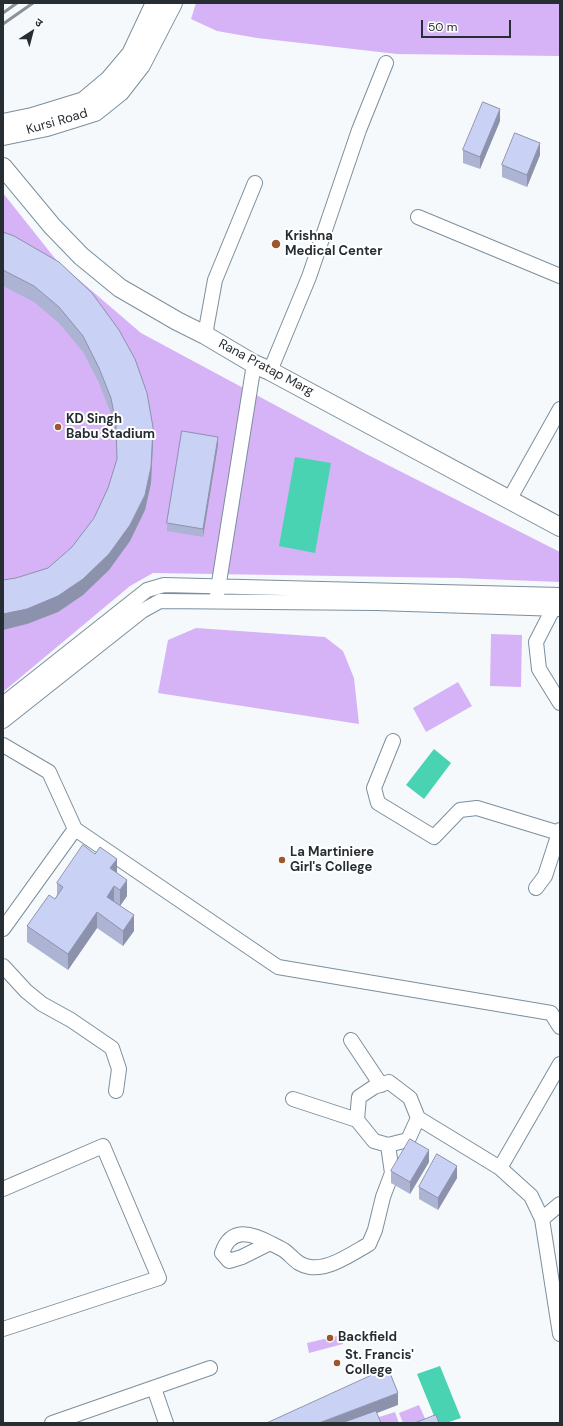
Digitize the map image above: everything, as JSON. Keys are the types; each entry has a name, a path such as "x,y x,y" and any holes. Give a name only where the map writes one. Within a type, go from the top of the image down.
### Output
{"main road":[{"name":"Kursi Road","path":"3,123 32,117 84,100 109,80 130,54 163,5"},
{"name":"Kursi Road","path":"3,136 47,127 95,112 120,92 141,65 163,5"},
{"name":"Rana Pratap Marg","path":"3,167 52,226 80,256 120,288 177,321 560,527"}],"street":[{"path":"216,602 262,367 309,277 359,130 386,63"},
{"path":"205,335 214,280 255,183"},
{"path":"418,217 560,276"},
{"path":"509,500 560,409"},
{"path":"3,704 146,590 164,585 560,594"},
{"path":"3,721 142,611 160,601 377,603 556,609 536,642 539,670 560,703"},
{"path":"393,741 374,788 378,803 434,837 460,810 476,808 559,831 545,876 536,888"},
{"path":"3,744 49,772 75,829 278,967 551,1013 560,1027"},
{"path":"3,929 75,829"},
{"path":"3,966 26,991 112,1048 119,1069 116,1091"},
{"path":"351,1040 381,1085"},
{"path":"500,1168 560,1064"},
{"path":"357,1120 359,1097 374,1087 389,1082 410,1098 418,1118 500,1168 531,1196 542,1219 559,1325"},
{"path":"293,1098 357,1120 374,1140 388,1145 408,1140 418,1118"},
{"path":"270,1243 285,1251 295,1261 310,1267 326,1267 369,1244 375,1230 383,1197 392,1173 388,1145"},
{"path":"3,1189 103,1146 159,1278 3,1329"},
{"path":"542,1219 560,1204"},
{"path":"52,1423 210,1368"},
{"path":"154,1388 166,1423"}],"shaded area":[{"path":"196,3 560,3 560,56 397,54 257,38 217,31 191,19"},
{"path":"3,193 57,261 141,333 368,455 560,552 560,582 458,578 153,573 130,586 3,692"},
{"path":"295,457 331,463 315,553 279,546"},
{"path":"196,628 325,637 343,651 354,678 359,724 158,693 168,640"},
{"path":"491,634 522,635 521,687 490,686"},
{"path":"458,682 472,706 426,732 413,708"},
{"path":"434,749 451,763 424,799 406,785"},
{"path":"341,1335 343,1344 309,1353 307,1343"},
{"path":"440,1366 461,1418 446,1423 437,1423 417,1374"},
{"path":"419,1405 427,1423 403,1423 399,1413"},
{"path":"395,1412 399,1423 378,1423 376,1418"}],"building":[{"path":"483,102 500,109 480,157 463,150"},
{"path":"515,133 540,143 527,175 502,165"},
{"path":"3,232 14,236 59,262 92,293 119,330 135,359 147,393 153,427 151,467 145,495 130,525 109,554 83,579 58,596 27,609 3,614 3,580 16,578 48,568 72,547 94,518 108,488 117,459 116,425 111,398 99,368 83,336 59,307 34,286 3,270"},
{"path":"182,431 218,437 203,529 167,523"},
{"path":"83,845 95,854 100,847 117,859 110,868 127,880 120,890 114,886 107,897 134,915 123,931 97,912 68,954 27,926 49,895 55,899 63,887 57,883"},
{"path":"410,1139 429,1150 410,1182 391,1171"},
{"path":"437,1154 457,1166 438,1198 419,1187"},
{"path":"388,1368 398,1393 319,1423 267,1423"},
{"path":"376,1411 381,1423 342,1423"},
{"path":"436,1415 439,1423 415,1423"}],"railway":[{"path":"3,13 17,3"},
{"path":"3,24 33,3"}],"place":[{"name":"Krishna Medical Center","path":"276,244"},
{"name":"KD Singh Babu Stadium","path":"58,427"},
{"name":"La Martiniere Girl's College","path":"282,860"},
{"name":"Backfield","path":"330,1338"},
{"name":"St. Francis' College","path":"337,1363"}]}
